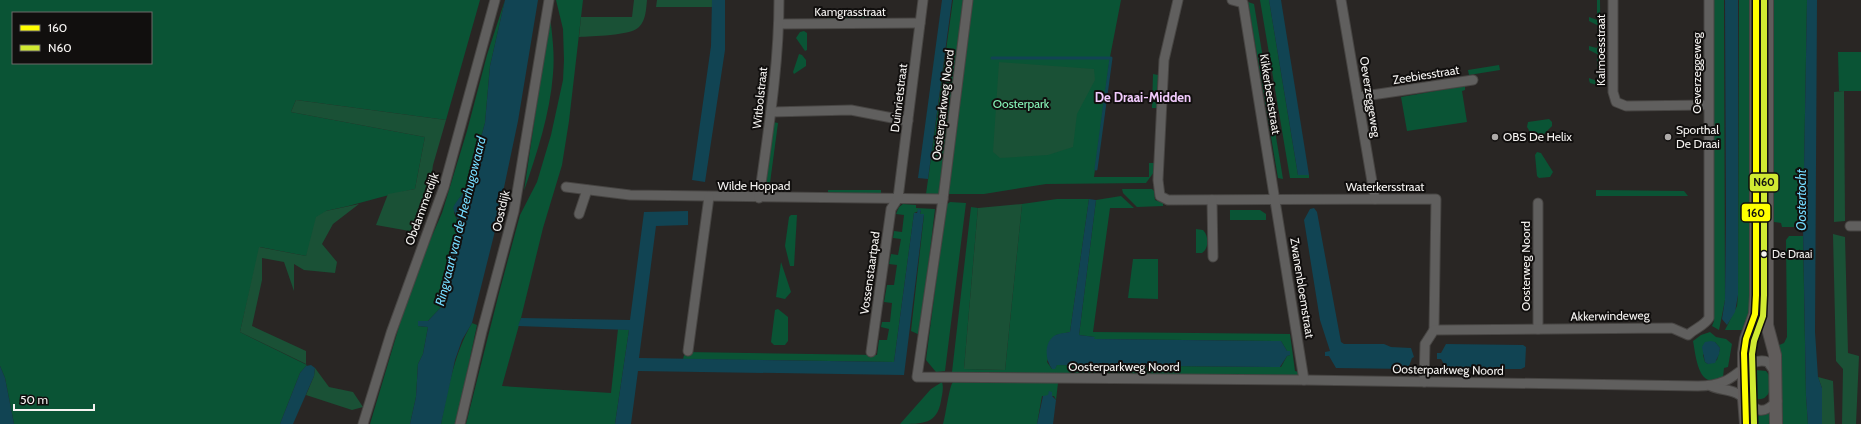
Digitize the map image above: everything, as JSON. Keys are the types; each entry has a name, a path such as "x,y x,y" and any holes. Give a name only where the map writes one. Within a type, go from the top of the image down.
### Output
{"main road":[{"path":"1746,424 1744,369 1746,340 1755,314 1756,0"},
{"path":"1767,0 1767,325 1775,355 1777,401 1776,424"}],"street":[{"name":"Obdammerdijk","path":"363,424 391,333 444,187 495,0"},
{"name":"Oostdijk","path":"460,424 482,331 514,211 549,0"},
{"name":"Witbolstraat","path":"759,198 771,112 779,24 779,0"},
{"name":"Duinrietstraat","path":"898,198 923,0"},
{"name":"Oosterparkweg Noord","path":"968,0 943,199 917,377 1304,380 1711,386 1737,393 1752,407 1758,410 1767,409 1777,401"},
{"name":"Waterkersstraat","path":"1178,0 1164,60 1158,192 1165,199 1436,199 1434,330"},
{"name":"Kikkerbeetstraat","path":"1232,0 1243,3 1275,200"},
{"name":"Oeverzeggeweg","path":"1341,0 1375,199"},
{"name":"Kalmoesstraat","path":"1613,0 1614,98 1620,105 1708,105"},
{"name":"Oeverzeggeweg","path":"1709,0 1709,195"},
{"name":"Kamgrasstraat","path":"779,24 920,23"},
{"name":"Zeebiesstraat","path":"1358,97 1473,80"},
{"path":"771,112 851,110 908,121"},
{"name":"Wilde Hoppad","path":"566,187 630,195 709,198 943,199"},
{"path":"579,214 584,203 587,190"},
{"name":"Akkerwindeweg","path":"1434,330 1672,328 1688,334 1705,324 1710,315 1709,195"},
{"path":"688,351 709,198"},
{"name":"Vossenstaartpad","path":"871,352 891,209 898,198"},
{"path":"1212,200 1213,257"},
{"name":"Zwanenbloemstraat","path":"1275,200 1304,380"},
{"name":"Oosterweg Noord","path":"1538,203 1538,329"},
{"path":"1850,226 1861,226"},
{"path":"1424,382 1425,344 1434,330"},
{"name":"Oosterparkweg Noord","path":"1711,386 1734,377 1754,361 1764,360 1771,364 1776,373"}],"green space":[{"path":"0,0 480,0 446,120 296,100 291,112 425,137 415,189 326,211 306,256 260,247 240,332 307,365 300,373 280,424 14,424 5,378 0,366"},
{"path":"505,0 490,66 485,123 466,191 460,197 454,213 459,224 451,248 451,264 443,292 443,305 428,321 418,321 418,326 428,327 423,354 418,364 416,397 410,424 370,424 401,320 421,261 442,213 467,131 487,55"},
{"path":"556,0 583,0 569,121 562,165 543,228 521,318 502,386 611,393 618,329 629,330 615,424 466,424 520,215 537,182 551,135 563,80 563,29"},
{"path":"634,0 647,0 643,21 635,30 620,34 579,37 581,17 632,17"},
{"path":"657,0 712,0 712,7 656,7"},
{"name":"Oosterpark","path":"953,0 1121,0 1110,57 1094,177 1149,177 1149,163 1154,163 1154,172 1146,183 1046,184 984,194 926,194"},
{"path":"1260,0 1269,0 1298,175 1309,175 1309,178 1290,178"},
{"path":"1597,0 1600,0 1601,83 1597,85 1590,83 1589,80 1589,78 1597,81 1597,54 1589,50 1589,46 1597,48 1597,25 1589,21 1589,17 1597,20"},
{"path":"1714,0 1724,0 1725,300 1719,330 1712,326 1714,321"},
{"path":"1739,0 1751,0 1750,313 1744,330 1725,330 1737,306 1738,295"},
{"path":"1772,0 1807,0 1803,227 1782,227 1781,223 1774,222 1772,201"},
{"path":"1248,2 1254,4 1283,179 1278,178"},
{"path":"827,14 874,15 874,20 827,19"},
{"path":"550,15 554,59 549,104 534,162 524,191"},
{"path":"804,31 807,33 807,50 805,51 796,38 800,32"},
{"path":"1838,52 1861,52 1861,91 1839,91"},
{"path":"799,54 806,60 806,66 794,74 793,72"},
{"path":"999,62 1094,69 1095,80 1077,114 1073,147 1048,155 1000,158 993,152"},
{"path":"1499,65 1500,70 1469,75 1468,70"},
{"path":"1153,74 1158,75 1157,108 1152,108"},
{"path":"1465,86 1465,90 1462,91 1467,122 1407,131 1401,97"},
{"path":"1844,91 1845,221 1834,222 1834,92"},
{"path":"296,100 446,120 433,165 430,186 415,232 376,225 388,194 415,189 425,137 291,112"},
{"path":"1549,119 1552,122 1552,126 1537,141 1535,140 1527,127 1528,122"},
{"path":"773,122 778,123 770,183 766,183"},
{"path":"1537,152 1541,153 1553,172 1550,177 1539,178 1537,176 1535,155"},
{"path":"1122,189 1152,189 1154,191 1155,200 1163,203 1163,206 1137,207 1123,193"},
{"path":"828,190 881,190 881,194 828,194"},
{"path":"1596,190 1684,191 1688,196 1596,196"},
{"path":"1121,196 1134,208 1110,208 1093,332 1290,334 1295,371 1299,372 1298,376 952,372 971,207 978,208 964,369 1005,370 1022,204 1057,199 1089,199 1070,332 1056,335 1047,362 1052,369 1057,365 1281,367 1287,356 1290,355 1281,341 1093,339 1094,337 1079,335 1096,200"},
{"path":"950,202 966,203 945,371 936,372 926,360 946,205"},
{"path":"359,204 333,224 322,244 337,262 335,273 304,270 294,264 294,291 284,262 262,258 262,280 252,326 306,351 306,364 240,332 259,247 306,256 316,217 326,211"},
{"path":"903,204 916,205 916,208 935,209 920,335 911,331 924,215 920,214 921,210 914,213 894,362 683,359 685,352 877,355 879,340 887,340 889,329 881,327 882,322 890,322 892,303 884,302 887,285 894,285 897,265 889,264 891,254 898,255 901,239 893,238 894,231 902,232 904,215 896,214 899,207"},
{"path":"1022,204 1005,370 964,369 978,208"},
{"path":"1230,210 1260,210 1266,214 1266,220 1230,220"},
{"path":"791,215 797,215 794,266 790,266 785,246 789,217"},
{"path":"1196,229 1203,230 1207,239 1206,249 1202,253 1196,253"},
{"path":"1833,234 1845,237 1848,353 1859,356 1856,424 1842,424 1843,369 1836,361"},
{"path":"1789,236 1803,236 1806,396 1808,424 1782,424 1782,362 1777,346 1784,343 1787,337 1786,240"},
{"path":"1133,259 1158,259 1158,299 1128,298"},
{"path":"781,262 791,292 785,299 776,297"},
{"path":"778,309 788,317 788,341 785,345 774,345 771,342 775,310"},
{"path":"472,323 477,325 456,424 441,424 456,359"},
{"path":"1710,332 1716,337 1726,339 1732,344 1728,367 1724,368 1723,377 1715,380 1708,380 1703,376 1697,363 1693,341 1701,335","holes":["1715,342 1720,348 1717,360 1708,364 1705,362 1703,355"]},
{"path":"315,368 329,387 353,392 363,407 352,410 306,395 314,376"},
{"path":"1756,370 1766,371 1769,375 1771,385 1768,394 1761,399 1756,399 1749,391 1750,374"},
{"path":"1818,377 1833,381 1835,424 1822,424 1822,388"},
{"path":"942,382 943,392 939,409 932,418 922,423 900,424 931,389"},
{"path":"953,382 1058,383 1056,400 1054,396 1042,396 1037,424 943,424 950,389"},
{"path":"1751,412 1762,415 1771,412 1771,424 1750,424"}],"water":[{"name":"Ringvaart van de Heerhugowaard","path":"505,0 538,0 518,121 494,235 472,323 462,340 455,360 441,424 410,424 416,397 418,364 423,354 428,327 418,326 418,321 428,321 443,305 443,292 451,264 451,248 459,224 453,208 468,184 485,123 490,66"},
{"path":"712,0 725,0 725,50 705,182 692,180 711,46"},
{"path":"942,0 952,0 928,179 918,178"},
{"path":"1269,0 1281,0 1309,175 1298,175"},
{"path":"1725,0 1738,0 1738,295 1735,312 1727,325 1722,319 1725,300 1726,215"},
{"path":"1807,0 1817,0 1815,332 1818,377 1822,388 1822,424 1808,424 1806,396 1803,227"},
{"path":"1089,199 1096,200 1079,335 1095,337 1094,339 1281,341 1287,351 1290,351 1290,355 1287,356 1280,367 1057,365 1055,369 1052,369 1047,356 1048,343 1056,335 1070,332"},
{"path":"1314,208 1317,212 1341,342 1344,344 1384,344 1391,347 1411,348 1414,357 1412,358 1408,369 1336,368 1329,356 1325,356 1325,352 1330,351 1320,320 1304,220 1310,209"},
{"path":"918,209 921,210 920,214 924,214 904,375 638,371 631,424 615,424 629,330 518,326 521,318 630,320 644,212 688,211 688,225 656,226 639,358 894,362 914,213 917,213"},
{"path":"1705,342 1715,342 1720,348 1715,363 1708,364 1705,362 1702,347"},
{"path":"1446,344 1523,345 1526,347 1525,367 1521,369 1447,369 1441,359 1437,359 1437,353 1441,353"},
{"path":"311,365 315,368 314,376 293,424 280,424 300,373 306,366"},
{"path":"0,366 5,378 14,424 0,424"},
{"path":"1049,391 1052,392 1052,396 1056,400 1053,424 1037,424 1043,396 1048,395"}],"waterway":[{"path":"992,58 1111,58 1096,169"}],"transit line":[{"name":"160","path":"1746,424 1744,353 1746,339 1755,314 1756,295 1756,0"},
{"name":"N60","path":"1754,423 1752,354 1754,341 1763,316 1764,295 1764,0"}],"place":[{"name":"OBS De Helix","path":"1495,137"},
{"name":"Sporthal De Draai","path":"1668,137"},
{"name":"De Draai","path":"1764,254"}],"district":[{"name":"De Draai-Midden","path":"1143,97"}],"water label":[{"name":"Oostertocht","path":"1801,200"}]}
